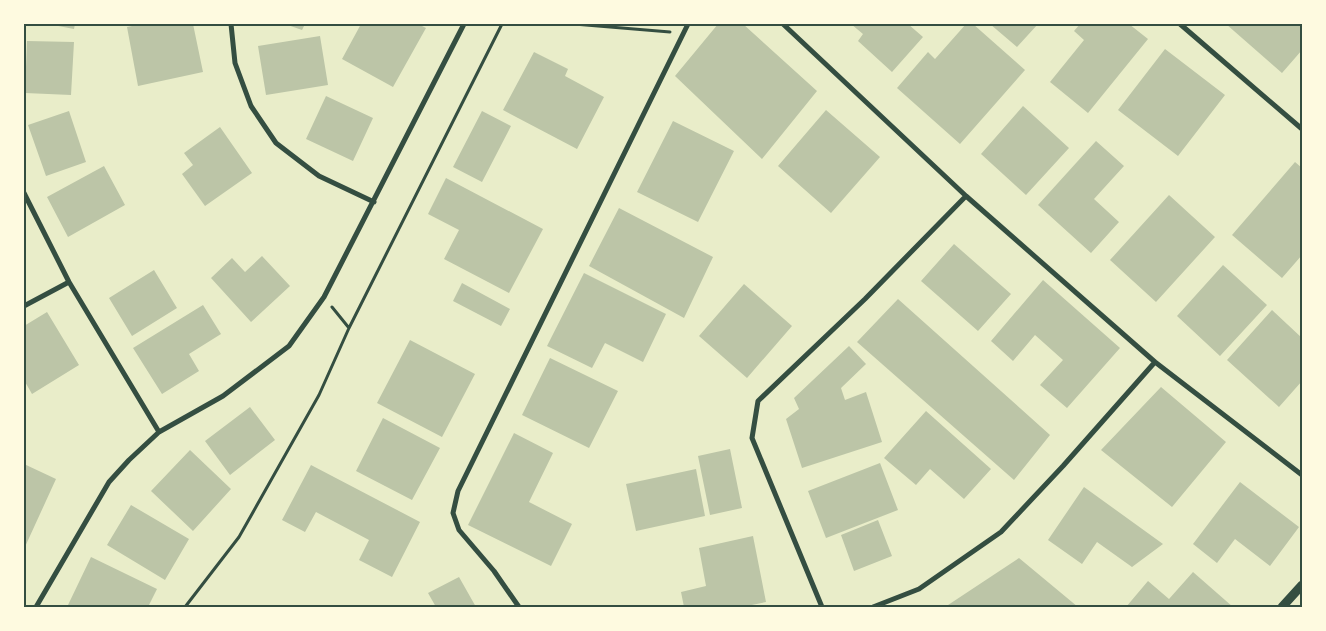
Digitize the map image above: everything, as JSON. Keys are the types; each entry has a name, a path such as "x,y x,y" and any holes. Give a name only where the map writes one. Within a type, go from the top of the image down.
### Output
{"street":[{"path":"231,24 235,63 251,106 276,143 319,176 374,202"},
{"path":"36,607 109,482 159,432 223,396 289,346 324,297 464,24"},
{"path":"519,607 494,571 458,530 453,513 458,491 688,24"},
{"path":"783,24 966,196 1155,362 1302,475"},
{"path":"1180,24 1302,129"},
{"path":"24,193 69,282 159,432"},
{"path":"822,607 752,438 758,401 865,299 966,196"},
{"path":"24,306 69,282"},
{"path":"873,607 919,589 1001,532 1063,466 1155,362"},
{"path":"1282,607 1302,585"}],"path":[{"path":"185,607 239,537 319,395 349,328 502,24"},
{"path":"574,24 683,34"},
{"path":"324,297 349,328"}],"building":[{"path":"48,24 75,24 74,29"},
{"path":"142,24 193,24 203,72 138,86 127,27"},
{"path":"285,24 305,24 302,30"},
{"path":"361,24 418,24 426,28 393,87 342,59"},
{"path":"718,24 743,24 817,91 762,159 675,76"},
{"path":"851,24 908,24 923,37 892,72 858,41 863,34"},
{"path":"966,24 973,24 1025,70 960,144 897,88 928,52 935,59"},
{"path":"990,24 1038,24 1017,47"},
{"path":"1080,24 1129,24 1148,39 1088,113 1050,82 1084,40 1074,31"},
{"path":"1226,24 1302,24 1302,50 1282,73"},
{"path":"320,36 328,85 266,95 258,46"},
{"path":"27,41 74,42 71,95 25,93"},
{"path":"1165,49 1225,95 1178,156 1118,110"},
{"path":"534,52 568,69 565,76 604,97 577,149 503,110"},
{"path":"326,96 373,118 353,161 306,139"},
{"path":"1023,106 1069,148 1026,195 981,154"},
{"path":"826,110 880,157 831,213 778,166"},
{"path":"69,111 86,162 46,176 28,125"},
{"path":"482,111 511,126 482,182 453,167"},
{"path":"673,121 734,151 698,222 637,192"},
{"path":"220,127 252,173 205,206 182,174 193,165 184,153"},
{"path":"1096,141 1124,166 1094,199 1119,222 1091,253 1038,205"},
{"path":"1295,162 1302,168 1302,255 1282,278 1232,235"},
{"path":"104,166 125,205 68,237 47,197"},
{"path":"446,178 543,229 509,293 444,259 459,230 428,214"},
{"path":"1169,195 1215,237 1156,302 1110,260"},
{"path":"619,208 713,257 684,318 589,266"},
{"path":"954,244 1011,294 978,331 921,281"},
{"path":"262,256 290,286 251,322 211,278 232,258 245,272"},
{"path":"1223,265 1267,305 1220,356 1177,316"},
{"path":"154,270 177,308 132,336 109,298"},
{"path":"584,273 666,314 643,362 605,343 592,368 547,346"},
{"path":"1043,280 1120,348 1067,408 1040,385 1063,360 1035,335 1013,361 991,341"},
{"path":"462,283 510,309 501,326 453,301"},
{"path":"744,284 792,326 747,378 699,336"},
{"path":"898,299 1050,435 1014,480 857,342"},
{"path":"203,305 221,334 189,354 199,371 162,394 133,348"},
{"path":"1272,310 1302,338 1302,381 1279,407 1227,360"},
{"path":"47,312 79,365 32,394 24,380 24,326"},
{"path":"410,340 475,374 442,437 377,403"},
{"path":"849,346 866,364 841,388 845,400 866,392 882,442 802,468 786,419 799,409 794,398"},
{"path":"550,358 618,391 589,448 522,415"},
{"path":"1161,387 1226,442 1172,507 1101,450"},
{"path":"250,407 275,440 230,475 205,441"},
{"path":"926,411 991,469 964,499 930,469 916,485 884,458"},
{"path":"383,418 440,448 412,500 356,471"},
{"path":"514,433 553,453 529,502 572,524 551,566 468,525"},
{"path":"730,449 742,508 710,515 698,456"},
{"path":"190,450 231,489 193,531 151,491"},
{"path":"880,463 898,510 826,538 808,491"},
{"path":"24,464 56,479 24,549"},
{"path":"311,465 420,522 392,577 359,560 369,540 316,512 305,532 282,520"},
{"path":"696,469 705,516 636,531 626,484"},
{"path":"1240,482 1299,527 1270,566 1235,539 1217,563 1193,544"},
{"path":"1084,487 1163,544 1132,567 1097,542 1082,564 1048,540"},
{"path":"131,505 189,539 165,580 107,545"},
{"path":"878,520 892,556 854,571 841,535"},
{"path":"753,536 766,602 742,607 684,607 681,592 706,586 699,548"},
{"path":"91,557 157,589 148,607 72,607 68,605"},
{"path":"1019,558 1078,607 945,607"},
{"path":"1193,572 1233,607 1126,607 1148,581 1169,599"},
{"path":"459,577 476,607 436,607 428,593"}]}
